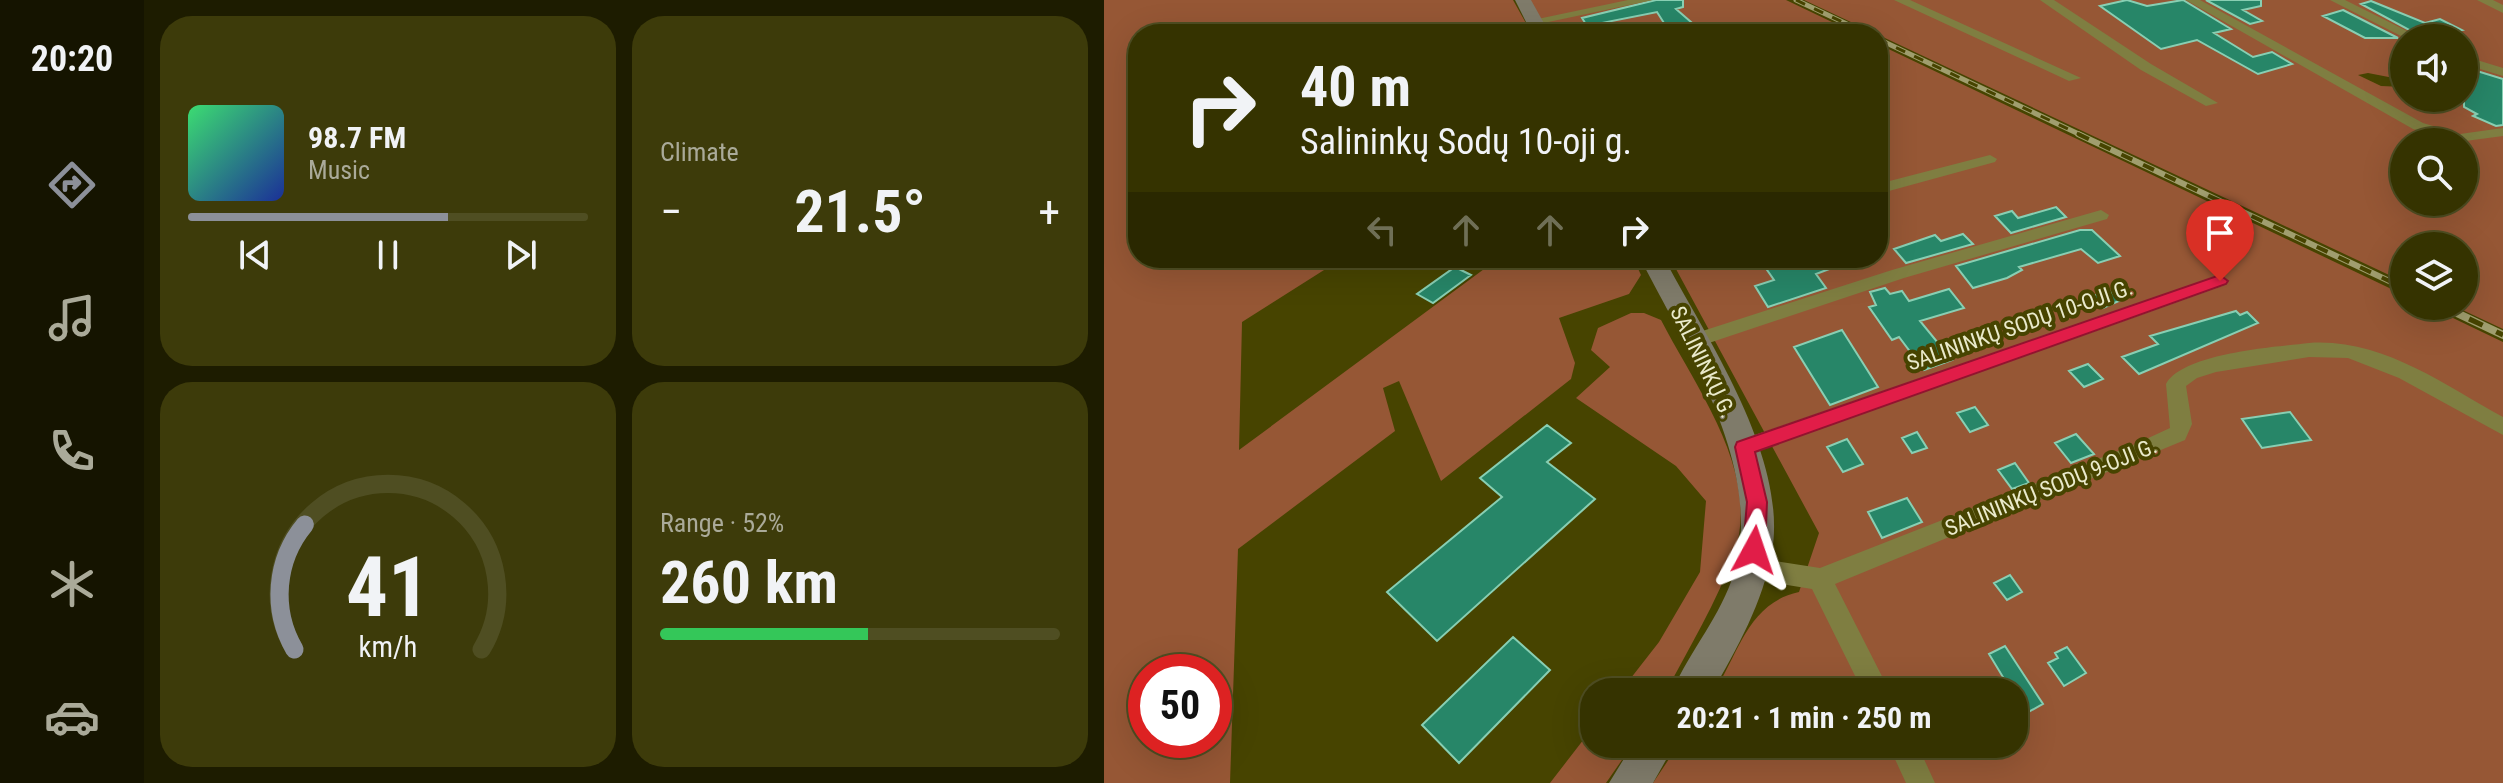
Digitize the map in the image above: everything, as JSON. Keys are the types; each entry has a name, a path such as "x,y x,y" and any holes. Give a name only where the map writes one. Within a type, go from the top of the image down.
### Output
{"main road":[{"path":"1523,0 1535,24"},
{"name":"SALININKŲ G.","path":"1657,268 1744,447 1757,502 1758,532 1736,612 1699,678"},
{"path":"1629,783 1646,758"}],"street":[{"path":"1553,24 1647,0"},
{"path":"1900,0 2074,78"},
{"path":"2046,0 2146,67 2211,103"},
{"path":"2192,0 2427,130 2469,139 2503,132"},
{"path":"2336,0 2390,26"},
{"path":"2483,0 2503,9"},
{"path":"2478,64 2503,72"},
{"path":"1888,186 1990,159"},
{"path":"1694,341 1898,274 2101,215"},
{"name":"SALININKŲ SODŲ 10-OJI G.","path":"1744,447 2220,281"},
{"name":"SALININKŲ SODŲ 9-OJI G.","path":"1820,579 2178,434 2182,424 2176,384 2185,373 2319,350 2346,350 2386,364 2503,427"},
{"path":"1750,568 1820,579 1870,678"},
{"path":"1909,758 1921,783"}],"shaded area":[{"path":"1104,0 1513,0 1526,24 1128,24 1128,268 1327,268 1242,322 1239,450 1485,268 1638,268 1641,275 1629,294 1559,318 1575,363 1571,379 1441,481 1399,381 1383,388 1395,431 1238,549 1232,724 1232,654 1128,654 1128,758 1231,758 1230,783 1104,783"},
{"path":"1530,0 1786,0 1836,24 1543,24"},
{"path":"1804,0 2503,0 2503,329 2478,317 2478,232 2390,232 2390,275 1888,39 1888,24 1855,24"},
{"path":"1888,49 2390,288 2390,320 2457,320 2503,342 2503,783 1653,783 1670,758 2028,758 2028,678 1722,678 1756,618 1782,598 1799,592 1819,533 1675,268 1888,268"},
{"path":"1631,313 1644,313 1661,320 1721,432 1739,493 1740,524 1734,554 1711,607 1673,678 1631,678 1659,642 1700,572 1706,501 1676,466 1576,398 1610,367 1591,350 1598,328"},
{"path":"1580,744 1580,758 1623,758 1606,783 1550,783"}],"building":[{"path":"1656,0 1683,0 1683,7 1676,9 1693,24 1665,24 1657,12 1597,24 1586,24 1582,18"},
{"path":"2127,0 2147,6 2183,0 2231,29 2214,33 2253,57 2272,52 2292,64 2258,74 2197,40 2161,49 2100,6"},
{"path":"2206,0 2261,0 2261,6 2243,10 2262,21 2250,24"},
{"path":"2371,1 2425,23 2440,19 2450,24 2398,24 2361,4"},
{"path":"2343,10 2390,34 2390,38 2365,38 2323,16"},
{"path":"2478,71 2503,79 2503,125 2496,126 2473,116 2477,114 2473,112 2478,112"},
{"path":"2056,207 2066,217 2011,233 1995,216 2012,211 2018,218"},
{"path":"2080,230 2092,230 2120,256 2098,263 2081,249 2019,267 2022,270 2007,278 1973,288 1956,266"},
{"path":"1963,234 1973,244 1906,263 1894,249 1935,235 1941,241"},
{"path":"1454,268 1471,275 1433,303 1417,294"},
{"path":"1766,268 1832,268 1816,274 1826,288 1768,307 1755,286 1774,280"},
{"path":"1885,288 1890,294 1902,291 1909,301 1949,289 1964,308 1920,321 1952,360 1924,370 1899,337 1892,340 1869,307 1876,305 1870,292"},
{"path":"2108,290 2121,300 2103,308 2091,297"},
{"path":"2236,311 2240,315 2247,312 2258,323 2139,374 2122,357 2158,344 2150,336"},
{"path":"1842,330 1878,387 1830,405 1794,347"},
{"path":"2088,364 2103,379 2084,387 2069,371"},
{"path":"1975,407 1988,425 1970,432 1957,413"},
{"path":"2290,412 2311,440 2262,448 2242,419"},
{"path":"1547,425 1571,443 1547,462 1595,499 1437,641 1387,592 1502,497 1480,478"},
{"path":"1917,432 1927,448 1912,453 1902,438"},
{"path":"2076,434 2094,454 2071,463 2055,443"},
{"path":"1847,439 1863,464 1843,472 1827,447"},
{"path":"2015,463 2029,483 2012,489 1998,470"},
{"path":"1907,498 1922,522 1882,538 1868,512"},
{"path":"2010,575 2022,592 2007,600 1994,583"},
{"path":"1513,637 1550,670 1459,763 1422,725"},
{"path":"2005,646 2026,678 2004,678 1989,654"},
{"path":"2067,647 2086,673 2064,686 2048,663 2058,658 2055,653"},
{"path":"2028,681 2043,704 2028,712"}],"railway":[{"path":"1796,0 1847,24"},
{"path":"1888,44 2083,136"},
{"path":"2078,134 2390,281"},
{"path":"2471,320 2503,335"}],"route":[{"path":"1754,550 1758,532 1757,502 1744,447 2220,281"}]}
